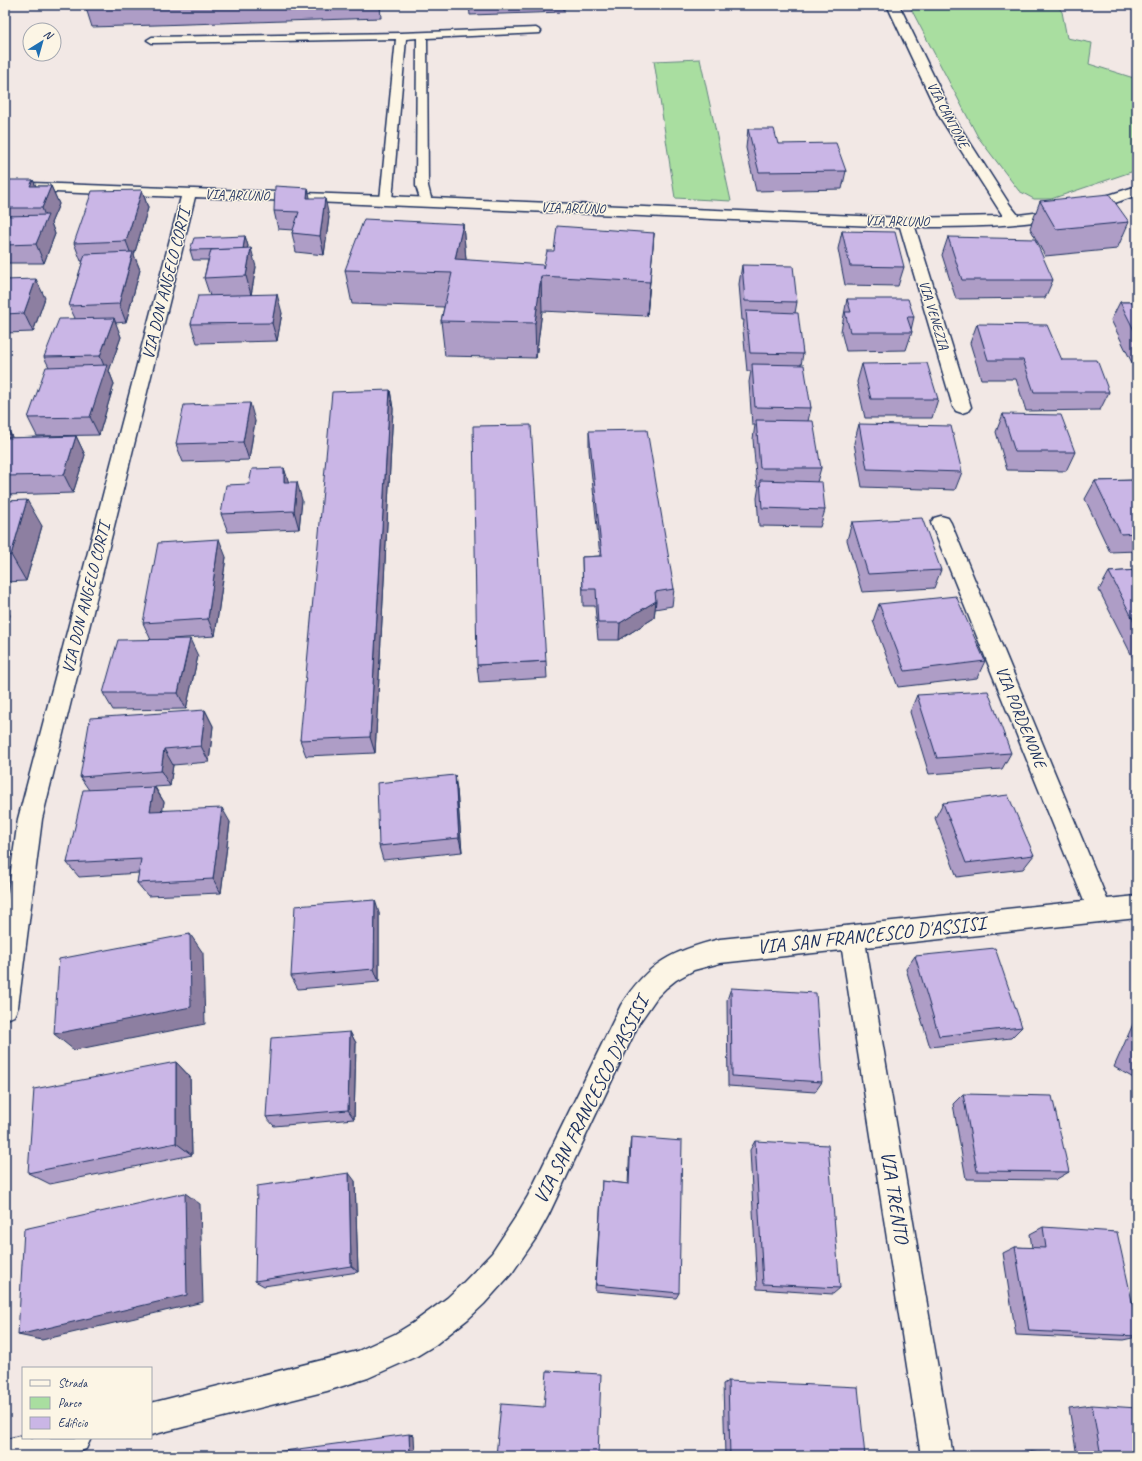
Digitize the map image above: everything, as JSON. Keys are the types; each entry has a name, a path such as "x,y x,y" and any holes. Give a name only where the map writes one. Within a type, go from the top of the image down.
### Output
{"street":[{"name":"VIA CANTONE","path":"892,5 946,116 1004,207 1014,218"},
{"name":"VIA ARLUNO","path":"5,186 386,200 906,222 958,222 1055,214 1084,208 1137,190"},
{"name":"VIA DON ANGELO CORTI","path":"5,1007 30,819 189,193"},
{"name":"VIA VENEZIA","path":"906,222 962,407"},
{"name":"VIA PORDENONE","path":"941,523 1100,911"},
{"name":"VIA SAN FRANCESCO D'ASSISI","path":"152,1419 336,1373 368,1363 429,1331 456,1310 480,1288 503,1262 522,1234 538,1206 630,1014 642,995 657,978 676,965 697,956 720,951 1137,907"},
{"name":"VIA TRENTO","path":"852,937 937,1456"},
{"path":"5,1456 71,1439"}],"lane":[{"path":"152,40 401,36 536,31"},
{"path":"422,35 422,186 426,202"},
{"path":"386,200 401,36"}],"green space":[{"path":"909,5 1057,5 1062,12 1067,38 1092,43 1089,64 1137,79 1137,170 1051,199 1034,199 1019,191 978,137"},
{"path":"700,59 731,201 675,198 654,61"}],"building":[{"path":"748,129 774,129 778,144 836,143 846,171 759,172"},
{"path":"8,180 33,180 30,186 51,186 42,208 5,208 5,186"},
{"path":"275,186 308,188 307,198 325,198 320,236 292,233 299,212 274,211"},
{"path":"142,190 126,241 74,243 92,191"},
{"path":"1109,194 1129,222 1056,229 1040,201"},
{"path":"48,215 36,244 5,245 5,216"},
{"path":"364,219 463,224 455,259 543,265 543,269 547,251 554,251 557,226 654,233 650,282 541,276 535,323 441,321 452,273 345,270"},
{"path":"842,231 895,232 904,267 850,266"},
{"path":"245,236 243,249 190,250 194,238"},
{"path":"948,237 1035,239 1053,280 962,280"},
{"path":"251,248 246,276 204,278 211,250"},
{"path":"133,252 119,304 69,306 85,254"},
{"path":"742,265 793,266 797,302 745,301"},
{"path":"36,279 24,313 5,314 5,280"},
{"path":"277,294 272,323 191,324 198,296"},
{"path":"847,299 908,299 914,317 907,317 912,332 850,332 845,312 851,312"},
{"path":"1120,302 1137,302 1137,336"},
{"path":"746,311 798,313 803,354 750,353"},
{"path":"114,318 100,356 44,357 59,319"},
{"path":"977,324 1047,325 1062,360 1097,360 1109,392 1034,392 1023,360 988,360"},
{"path":"927,363 938,399 871,399 862,364"},
{"path":"752,364 804,365 811,408 755,407"},
{"path":"107,365 90,417 28,418 46,367"},
{"path":"390,390 370,737 300,740 332,392"},
{"path":"250,403 243,442 176,444 184,405"},
{"path":"1003,414 1061,415 1075,452 1015,452"},
{"path":"756,420 813,421 821,468 760,468"},
{"path":"859,424 951,426 962,472 867,469"},
{"path":"531,425 546,661 477,665 473,426"},
{"path":"647,430 674,589 655,592 656,601 620,623 598,623 596,589 583,589 582,557 602,556 589,431"},
{"path":"76,436 64,475 5,476 5,438"},
{"path":"284,468 284,482 297,482 294,511 221,514 226,485 249,484 252,469"},
{"path":"760,480 822,482 825,510 762,508"},
{"path":"1137,480 1137,533 1121,534 1095,481"},
{"path":"27,500 11,555 5,556 5,501"},
{"path":"922,518 941,570 868,574 852,522"},
{"path":"219,539 208,619 143,623 158,543"},
{"path":"1137,570 1137,627 1109,572"},
{"path":"956,596 985,661 905,671 879,604"},
{"path":"190,639 178,693 103,693 118,640"},
{"path":"988,691 1011,753 937,758 917,695"},
{"path":"205,710 201,746 164,749 161,771 80,777 90,718"},
{"path":"455,775 459,838 379,846 377,783"},
{"path":"154,787 150,811 222,808 213,879 137,883 141,859 67,863 83,790"},
{"path":"1008,795 1034,855 966,863 943,803"},
{"path":"375,900 374,969 291,976 295,906"},
{"path":"190,934 191,1007 54,1034 59,959"},
{"path":"995,948 1022,1027 939,1036 915,956"},
{"path":"731,988 816,993 822,1082 732,1076"},
{"path":"350,1032 348,1110 266,1117 271,1038"},
{"path":"176,1062 176,1143 28,1173 34,1089"},
{"path":"963,1094 1052,1096 1069,1172 977,1171"},
{"path":"631,1137 682,1141 679,1293 596,1285 602,1181 629,1184"},
{"path":"755,1141 828,1145 840,1288 763,1284"},
{"path":"349,1173 351,1266 255,1281 257,1186"},
{"path":"185,1193 187,1295 18,1335 24,1229"},
{"path":"1043,1227 1117,1232 1137,1324 1137,1336 1029,1331 1015,1247 1046,1248"},
{"path":"547,1371 601,1374 598,1456 496,1456 501,1404 544,1407"},
{"path":"728,1381 858,1387 865,1456 730,1456"},
{"path":"1092,1405 1137,1408 1137,1456 1101,1456"},
{"path":"409,1434 410,1456 269,1456 269,1453"},
{"path":"1031,1452 1084,1456 1032,1456"}]}
